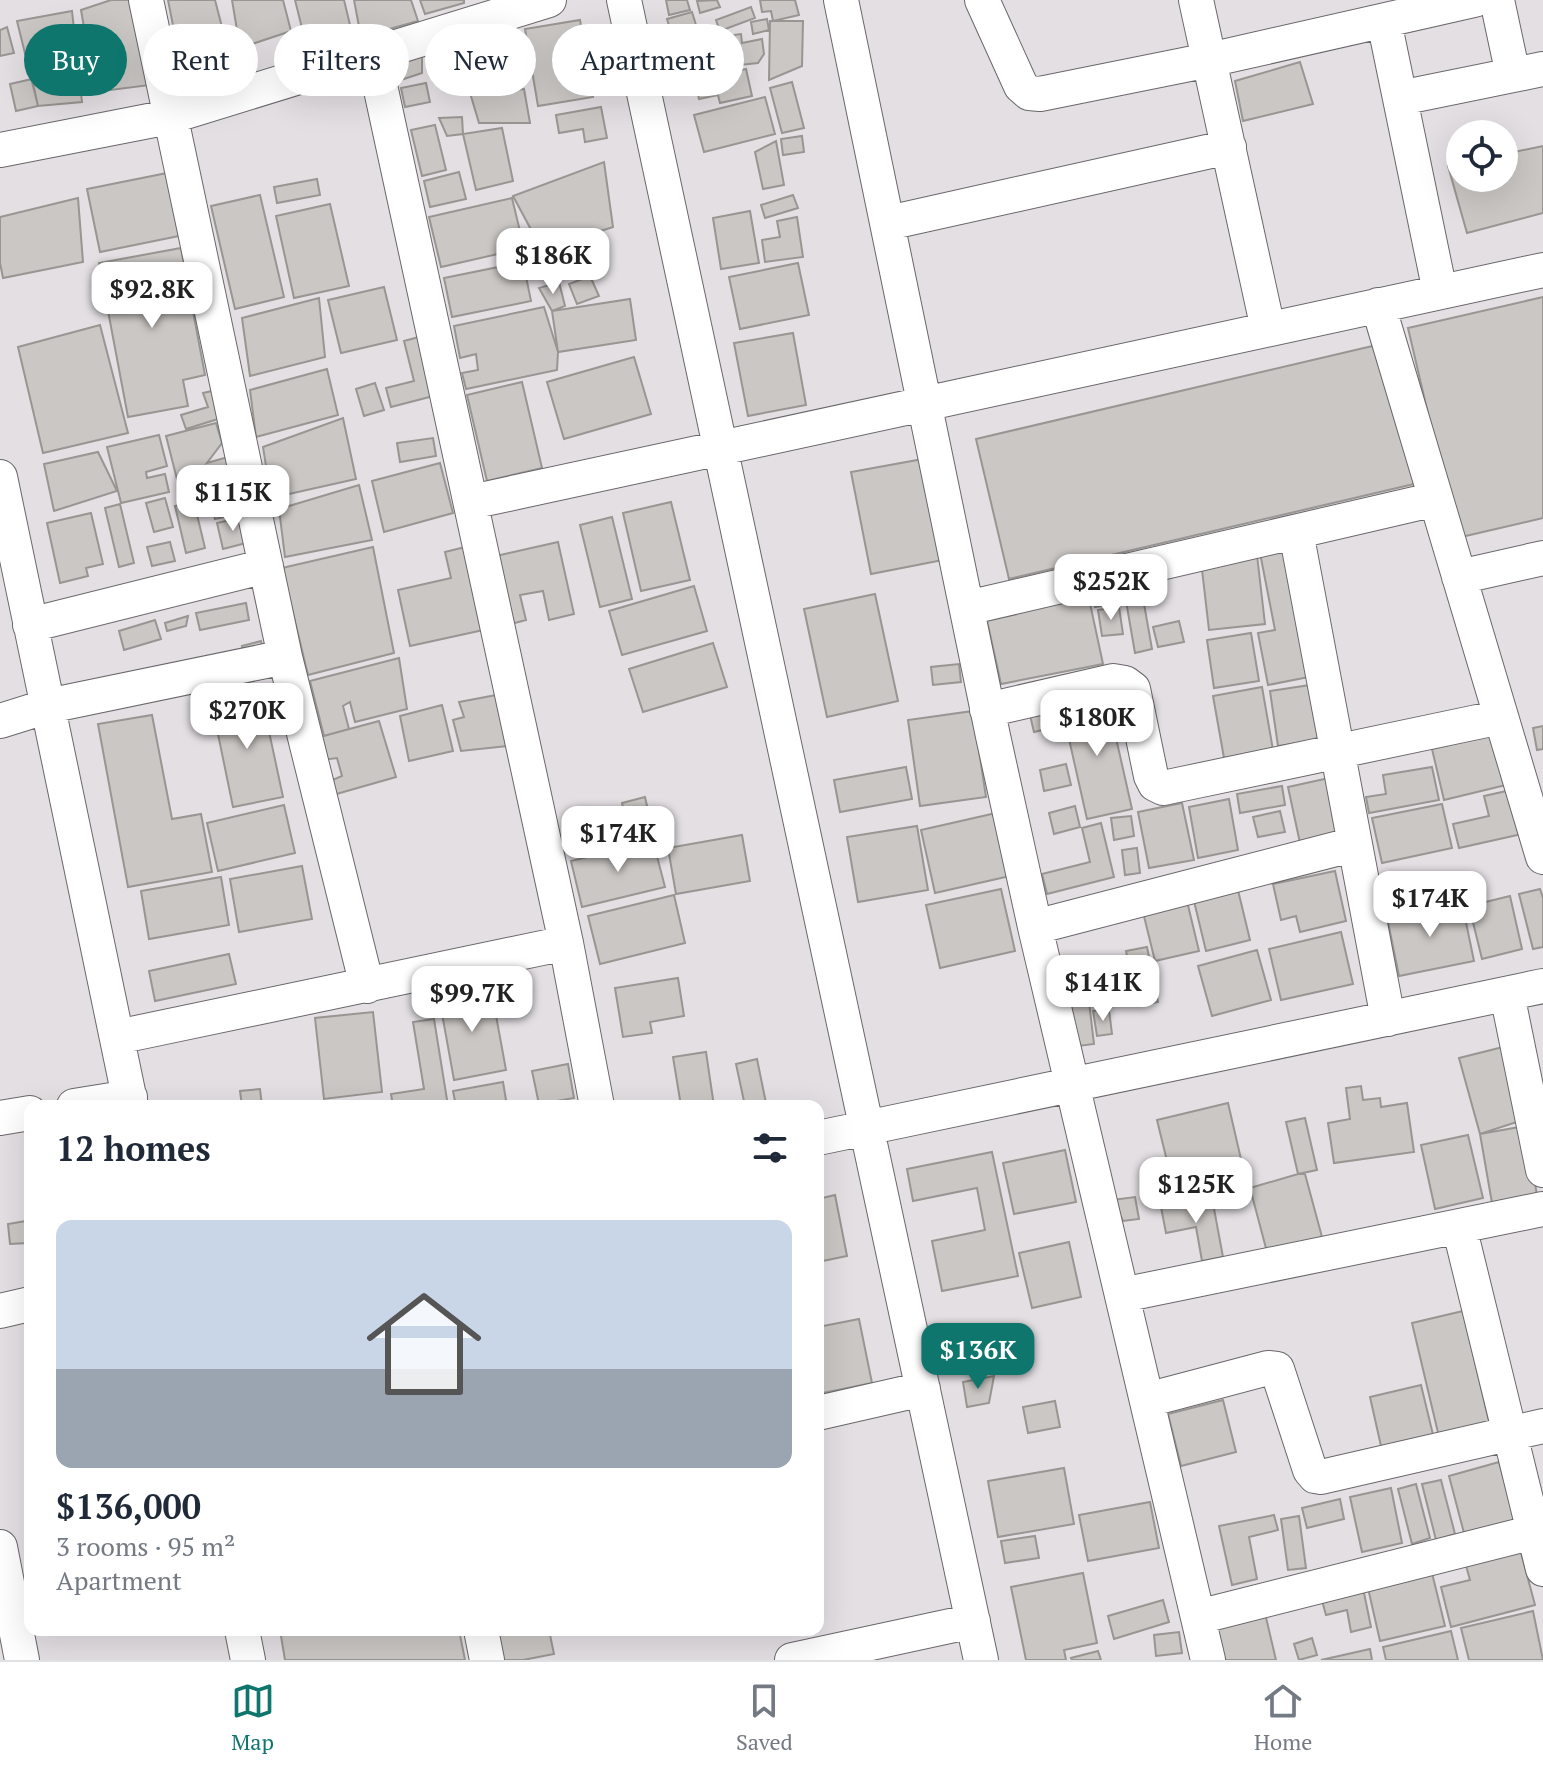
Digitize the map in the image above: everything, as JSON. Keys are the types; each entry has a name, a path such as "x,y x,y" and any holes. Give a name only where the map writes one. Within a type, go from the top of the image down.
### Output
{"street":[{"path":"146,0 285,657 367,986"},
{"path":"409,42 549,0"},
{"path":"624,0 981,1660"},
{"path":"982,0 1021,86 1029,93 1040,94 1209,60 1474,0"},
{"path":"1196,0 1268,329"},
{"path":"1400,98 1528,72 1497,0"},
{"path":"845,1 987,710 1035,927 1208,1660"},
{"path":"1384,21 1440,292"},
{"path":"0,150 169,117 274,84"},
{"path":"382,96 566,943 596,1100"},
{"path":"888,223 1229,147"},
{"path":"471,502 1543,270"},
{"path":"1378,305 1501,717 1534,792 1543,857"},
{"path":"0,477 8,561 30,625 130,1100"},
{"path":"967,608 1436,499"},
{"path":"1296,532 1388,1019"},
{"path":"1459,577 1543,558"},
{"path":"30,625 266,566"},
{"path":"0,721 48,706 285,657"},
{"path":"987,710 1113,681 1125,683 1133,689 1151,776 1155,784 1163,788 1501,717"},
{"path":"1035,927 1355,844"},
{"path":"117,1037 566,943"},
{"path":"824,1137 1543,986"},
{"path":"1507,994 1543,1170"},
{"path":"0,1118 24,1114"},
{"path":"1122,1295 1543,1209"},
{"path":"1459,1226 1543,1569"},
{"path":"0,1311 24,1305"},
{"path":"1147,1400 1268,1368 1277,1369 1310,1470 1321,1477 1543,1426"},
{"path":"824,1412 923,1389"},
{"path":"1198,1617 1534,1532"},
{"path":"0,1547 22,1660"},
{"path":"792,1660 973,1621"},
{"path":"243,1636 248,1660"},
{"path":"482,1636 487,1660"}],"building":[{"path":"111,0 133,0 143,50 143,86 127,88 127,24 83,24 81,10"},
{"path":"168,0 215,0 221,24 173,24"},
{"path":"232,0 283,0 289,24 274,24 274,37 258,42 258,24 236,24"},
{"path":"295,0 344,0 350,24 301,24"},
{"path":"354,0 411,0 418,21 407,24 359,24"},
{"path":"420,0 464,0 464,3 425,14"},
{"path":"666,0 687,0 690,10 669,15"},
{"path":"717,0 720,7 700,13 697,1"},
{"path":"760,0 795,0 799,15 773,21 771,11 762,12"},
{"path":"751,7 755,18 739,24 717,24 716,20"},
{"path":"72,11 73,24 24,24 24,49 17,21"},
{"path":"692,12 696,24 669,24 667,19"},
{"path":"767,19 769,30 753,34 751,22"},
{"path":"580,20 581,24 556,24"},
{"path":"770,21 803,21 802,66 769,80"},
{"path":"552,25 552,96 593,97 538,106 536,27"},
{"path":"7,27 14,53 0,56 0,30"},
{"path":"762,39 764,54 758,63 744,65 744,43"},
{"path":"422,54 422,73 409,77 409,58"},
{"path":"1300,62 1313,104 1243,121 1235,81"},
{"path":"744,69 752,96 720,103 718,96 744,96"},
{"path":"24,81 24,96 36,96 38,106 16,111 10,84"},
{"path":"792,82 804,128 782,133 770,88"},
{"path":"425,83 425,96 429,96 430,102 405,107 403,96 409,96 409,86"},
{"path":"36,96 81,96 82,102 38,106"},
{"path":"471,96 525,96 530,123 479,123"},
{"path":"765,97 775,134 704,152 694,115"},
{"path":"601,107 607,138 585,142 583,129 559,133 556,115"},
{"path":"462,117 463,134 447,136 439,118"},
{"path":"435,125 446,170 422,176 411,130"},
{"path":"502,128 513,181 476,190 463,134"},
{"path":"802,136 804,152 783,155 781,139"},
{"path":"776,141 784,185 763,189 755,152"},
{"path":"1543,146 1543,213 1467,233 1455,192 1518,192 1518,151"},
{"path":"604,162 613,227 542,250 513,196"},
{"path":"172,172 184,235 100,252 87,189"},
{"path":"459,172 466,199 430,207 424,181"},
{"path":"317,179 320,195 277,203 274,187"},
{"path":"260,195 284,297 235,309 211,206"},
{"path":"793,195 798,208 765,218 761,205"},
{"path":"78,198 83,262 3,278 0,217"},
{"path":"512,198 524,248 441,267 429,217"},
{"path":"330,204 349,286 294,298 276,216"},
{"path":"750,211 759,263 721,269 713,218"},
{"path":"797,217 803,257 765,262 762,240 780,237 777,221"},
{"path":"599,242 603,261 550,273 545,254"},
{"path":"181,248 205,375 183,380 188,406 128,417 99,263"},
{"path":"523,262 531,301 452,317 444,278"},
{"path":"798,263 809,315 740,329 729,277"},
{"path":"590,276 599,296 577,304 569,284"},
{"path":"559,282 565,306 552,311 539,288"},
{"path":"384,287 397,340 341,353 328,300"},
{"path":"1543,297 1543,518 1457,538 1408,328"},
{"path":"319,298 325,357 250,376 242,318"},
{"path":"630,299 636,340 558,352 552,311"},
{"path":"544,307 558,352 557,370 466,389 462,373 478,370 476,354 460,358 454,326"},
{"path":"100,325 128,433 43,453 18,347"},
{"path":"793,333 806,405 748,416 734,343"},
{"path":"426,335 441,394 391,407 386,388 414,381 404,341"},
{"path":"1381,344 1414,484 1009,579 976,439"},
{"path":"634,357 651,414 564,439 547,382"},
{"path":"327,369 338,415 256,437 250,390"},
{"path":"522,382 542,468 487,481 467,395"},
{"path":"375,383 384,410 364,416 356,389"},
{"path":"212,391 221,418 186,429 181,415 208,407 203,393"},
{"path":"343,418 356,479 271,498 263,447"},
{"path":"216,423 222,443 207,463 228,457 235,481 181,495 166,436"},
{"path":"159,435 167,466 146,472 147,478 165,474 169,492 121,503 107,447"},
{"path":"433,438 436,456 400,462 397,443"},
{"path":"98,452 117,491 54,511 44,464"},
{"path":"923,459 943,560 871,574 851,472"},
{"path":"440,463 453,513 384,532 372,481"},
{"path":"359,485 372,540 285,557 279,509"},
{"path":"232,496 236,514 215,519 210,501"},
{"path":"165,498 173,527 154,532 146,503"},
{"path":"194,502 205,548 186,553 175,506"},
{"path":"671,502 690,580 641,591 623,513"},
{"path":"120,504 134,563 119,567 105,508"},
{"path":"91,513 103,564 86,568 88,576 60,583 47,523"},
{"path":"244,517 250,542 223,549 217,523"},
{"path":"612,517 632,599 600,607 580,525"},
{"path":"170,542 175,561 152,566 147,547"},
{"path":"558,542 574,614 549,620 543,591 520,595 526,620 511,624 496,556"},
{"path":"469,546 488,629 410,646 398,590 451,578 445,552"},
{"path":"373,547 394,653 308,675 282,568"},
{"path":"1289,548 1314,676 1268,685 1258,633 1275,630 1260,553"},
{"path":"1257,555 1265,624 1209,630 1201,561"},
{"path":"1140,581 1152,649 1135,653 1126,601 1095,607 1092,589"},
{"path":"694,586 707,631 622,655 609,611"},
{"path":"875,594 898,701 827,717 804,609"},
{"path":"1088,594 1103,664 1001,684 986,616"},
{"path":"246,603 249,620 200,630 196,613"},
{"path":"1119,607 1123,634 1102,636 1098,610"},
{"path":"188,616 186,626 167,631 165,623"},
{"path":"155,620 161,639 124,650 119,631"},
{"path":"1179,621 1184,642 1158,647 1153,627"},
{"path":"1251,633 1259,681 1214,688 1207,640"},
{"path":"261,641 265,655 245,660 242,646"},
{"path":"713,643 727,687 643,712 629,669"},
{"path":"399,658 407,709 355,722 350,702 343,706 349,729 324,736 310,681"},
{"path":"959,664 961,682 933,685 931,667"},
{"path":"1317,684 1325,739 1278,746 1270,691"},
{"path":"1262,687 1273,750 1224,758 1213,696"},
{"path":"507,693 518,745 461,751 453,720 464,717 459,702"},
{"path":"261,694 283,797 233,807 212,705"},
{"path":"1107,698 1132,809 1087,819 1062,708"},
{"path":"442,705 453,751 409,761 400,716"},
{"path":"1055,705 1060,726 1034,732 1029,711"},
{"path":"973,711 986,797 920,806 908,720"},
{"path":"152,715 172,819 201,814 212,872 128,887 98,724"},
{"path":"379,721 396,777 333,795 330,781 342,776 337,758 322,760 316,738"},
{"path":"1543,726 1543,749 1537,750 1533,728"},
{"path":"1498,733 1510,784 1444,800 1432,749"},
{"path":"1066,764 1071,785 1044,791 1040,770"},
{"path":"906,767 912,799 840,812 834,780"},
{"path":"1432,767 1439,800 1369,813 1366,797 1386,794 1383,775"},
{"path":"1329,778 1341,834 1300,843 1288,787"},
{"path":"1282,786 1285,805 1240,813 1237,794"},
{"path":"1511,790 1522,834 1459,848 1453,824 1489,816 1484,796"},
{"path":"645,797 652,828 629,834 622,803"},
{"path":"1229,799 1238,850 1198,858 1189,807"},
{"path":"1182,803 1194,860 1149,868 1138,812"},
{"path":"1442,804 1452,848 1382,863 1372,818"},
{"path":"284,805 295,853 218,871 207,823"},
{"path":"1075,806 1080,827 1054,834 1049,813"},
{"path":"1280,811 1285,832 1258,837 1253,817"},
{"path":"996,813 1010,876 935,893 921,830"},
{"path":"1131,816 1134,836 1114,840 1111,818"},
{"path":"1101,823 1114,877 1047,894 1042,874 1090,862 1082,828"},
{"path":"917,826 928,890 858,902 847,837"},
{"path":"742,835 750,881 676,894 668,848"},
{"path":"653,841 665,887 582,907 571,861"},
{"path":"1137,848 1140,873 1125,875 1122,850"},
{"path":"302,866 312,919 239,932 230,879"},
{"path":"1335,871 1346,921 1300,932 1296,916 1281,920 1273,884"},
{"path":"221,877 229,925 149,939 141,891"},
{"path":"1237,886 1250,940 1206,951 1193,897"},
{"path":"1001,889 1015,951 940,968 926,905"},
{"path":"1540,889 1543,898 1543,947 1533,949 1519,894"},
{"path":"674,895 685,943 600,964 588,916"},
{"path":"1510,896 1522,949 1482,959 1469,906"},
{"path":"1186,897 1199,951 1155,961 1142,908"},
{"path":"1462,903 1474,961 1399,976 1387,917"},
{"path":"1341,932 1353,984 1281,1000 1269,949"},
{"path":"1147,947 1158,1002 1137,1006 1126,951"},
{"path":"1257,950 1271,1000 1212,1016 1198,966"},
{"path":"229,954 236,984 155,1001 149,971"},
{"path":"1084,960 1094,1044 1071,1047 1062,971"},
{"path":"678,978 684,1016 650,1022 652,1033 623,1037 615,988"},
{"path":"1105,978 1109,1003 1093,1005 1090,980"},
{"path":"491,988 506,1070 454,1080 439,997"},
{"path":"1109,1010 1112,1034 1097,1036 1093,1011"},
{"path":"373,1012 382,1092 324,1099 315,1018"},
{"path":"434,1019 447,1100 392,1100 391,1094 424,1089 413,1022"},
{"path":"1507,1046 1526,1119 1480,1134 1459,1058"},
{"path":"706,1052 713,1100 680,1100 673,1057"},
{"path":"757,1059 765,1100 744,1100 736,1064"},
{"path":"568,1064 574,1098 538,1100 532,1071"},
{"path":"503,1082 506,1100 455,1100 453,1091"},
{"path":"1361,1086 1363,1100 1380,1098 1381,1107 1407,1103 1414,1152 1334,1163 1328,1123 1350,1119 1346,1088"},
{"path":"260,1089 261,1100 241,1100 240,1091"},
{"path":"1228,1103 1247,1185 1177,1202 1157,1120"},
{"path":"1305,1118 1317,1170 1298,1174 1286,1122"},
{"path":"1525,1126 1537,1195 1492,1203 1480,1134"},
{"path":"1468,1135 1483,1198 1435,1209 1421,1145"},
{"path":"1065,1150 1076,1202 1014,1214 1003,1163"},
{"path":"992,1152 1018,1276 942,1291 932,1241 985,1230 977,1188 913,1201 907,1169"},
{"path":"1305,1174 1322,1237 1267,1252 1250,1188"},
{"path":"835,1195 847,1256 824,1261 824,1198"},
{"path":"1135,1197 1139,1219 1123,1221 1112,1200"},
{"path":"1212,1198 1223,1257 1202,1261 1196,1227 1166,1233 1161,1207"},
{"path":"24,1221 24,1243 10,1244 8,1224"},
{"path":"1069,1242 1081,1297 1032,1308 1019,1253"},
{"path":"1463,1311 1491,1430 1440,1441 1412,1323"},
{"path":"859,1319 872,1383 824,1393 824,1326"},
{"path":"994,1376 989,1403 967,1407 963,1382"},
{"path":"1421,1385 1435,1443 1383,1455 1370,1397"},
{"path":"1223,1400 1236,1452 1181,1466 1168,1414"},
{"path":"1055,1401 1060,1427 1028,1433 1023,1407"},
{"path":"1499,1462 1515,1520 1464,1533 1449,1476"},
{"path":"1064,1468 1074,1524 998,1537 988,1481"},
{"path":"1441,1480 1455,1534 1436,1540 1422,1484"},
{"path":"1416,1484 1430,1538 1412,1544 1398,1489"},
{"path":"1391,1488 1402,1543 1362,1552 1350,1497"},
{"path":"1340,1499 1344,1519 1307,1528 1302,1508"},
{"path":"1150,1502 1159,1548 1088,1561 1079,1515"},
{"path":"1274,1515 1278,1530 1249,1537 1257,1579 1232,1585 1219,1526"},
{"path":"1299,1516 1306,1568 1288,1570 1281,1519"},
{"path":"1035,1536 1039,1558 1005,1563 1001,1541"},
{"path":"1520,1549 1535,1605 1451,1627 1441,1587 1470,1580 1465,1562"},
{"path":"1083,1573 1097,1643 1064,1650 1066,1660 1026,1660 1011,1587"},
{"path":"1432,1573 1445,1626 1380,1641 1368,1588"},
{"path":"1363,1588 1371,1627 1351,1632 1347,1610 1326,1615 1321,1597"},
{"path":"1163,1600 1169,1622 1114,1639 1108,1616"},
{"path":"1264,1609 1276,1660 1223,1660 1214,1620"},
{"path":"1533,1611 1543,1660 1469,1660 1461,1628"},
{"path":"1451,1631 1458,1660 1386,1660 1383,1647"},
{"path":"1179,1632 1182,1653 1156,1656 1154,1635"},
{"path":"281,1636 460,1636 465,1660 285,1660"},
{"path":"490,1636 550,1636 554,1654 523,1660 498,1660"},
{"path":"1312,1638 1317,1655 1299,1660 1294,1644"},
{"path":"1370,1649 1372,1660 1321,1660"},
{"path":"1098,1651 1101,1660 1071,1658"}]}
